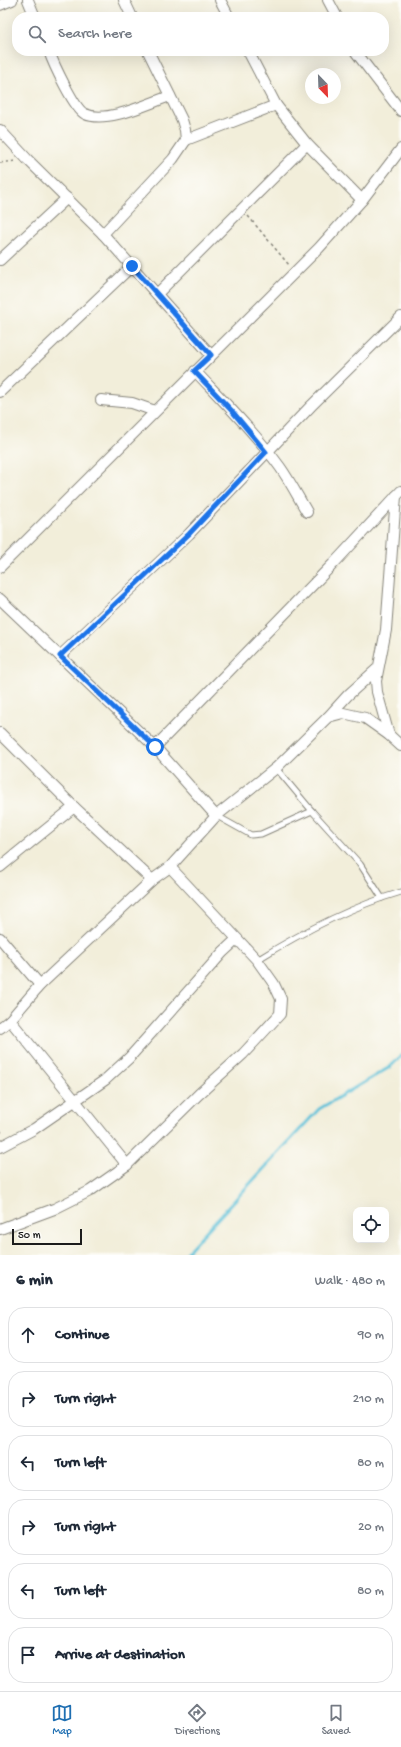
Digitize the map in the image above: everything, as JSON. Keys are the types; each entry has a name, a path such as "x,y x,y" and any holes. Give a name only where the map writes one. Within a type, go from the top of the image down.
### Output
{"street":[{"path":"0,5 12,0"},
{"path":"28,0 33,12"},
{"path":"124,0 130,12"},
{"path":"220,0 226,12"},
{"path":"328,0 334,12"},
{"path":"51,56 70,94 84,114 96,117 108,116 170,96"},
{"path":"150,56 182,120 186,140"},
{"path":"251,56 276,105 307,144 362,200"},
{"path":"359,56 401,111"},
{"path":"103,234 173,159 186,140 276,105"},
{"path":"0,130 27,159 103,234 211,355"},
{"path":"156,294 307,144"},
{"path":"0,567 194,371 296,273 340,227 401,149"},
{"path":"0,260 67,198"},
{"path":"0,392 132,266"},
{"path":"60,656 189,534 266,452 401,317"},
{"path":"194,371 232,411 266,452 291,484 307,512"},
{"path":"101,400 125,401 155,411"},
{"path":"155,747 336,561 398,494"},
{"path":"389,735 377,692 376,681 377,669 386,630 398,494"},
{"path":"0,599 155,747 216,816"},
{"path":"0,1028 10,1020 40,985 152,880 170,867 216,816 276,768 328,717 348,695 377,669"},
{"path":"328,717 343,713 354,714 365,718 389,735 401,746"},
{"path":"0,733 4,744 45,776 74,807 152,880"},
{"path":"0,867 74,807"},
{"path":"0,1229 54,1209 84,1194 127,1165 199,1094 243,1054 280,1014 281,999 274,984 257,960 170,867"},
{"path":"0,938 40,985"},
{"path":"0,1147 34,1129 105,1080 129,1058 223,952 237,939"},
{"path":"10,1020 127,1165"}],"lane":[{"path":"276,768 312,811 360,864 382,898"},
{"path":"216,816 251,835 261,834 312,811"},
{"path":"257,960 307,931 382,898 401,892"}],"path":[{"path":"0,163 27,159"},
{"path":"242,209 296,273"}],"waterway":[{"path":"184,1255 319,1109 390,1067 401,1056"}],"route":[{"path":"132,266 211,355 194,371 232,411 266,452 189,534 60,656 155,747"}]}
